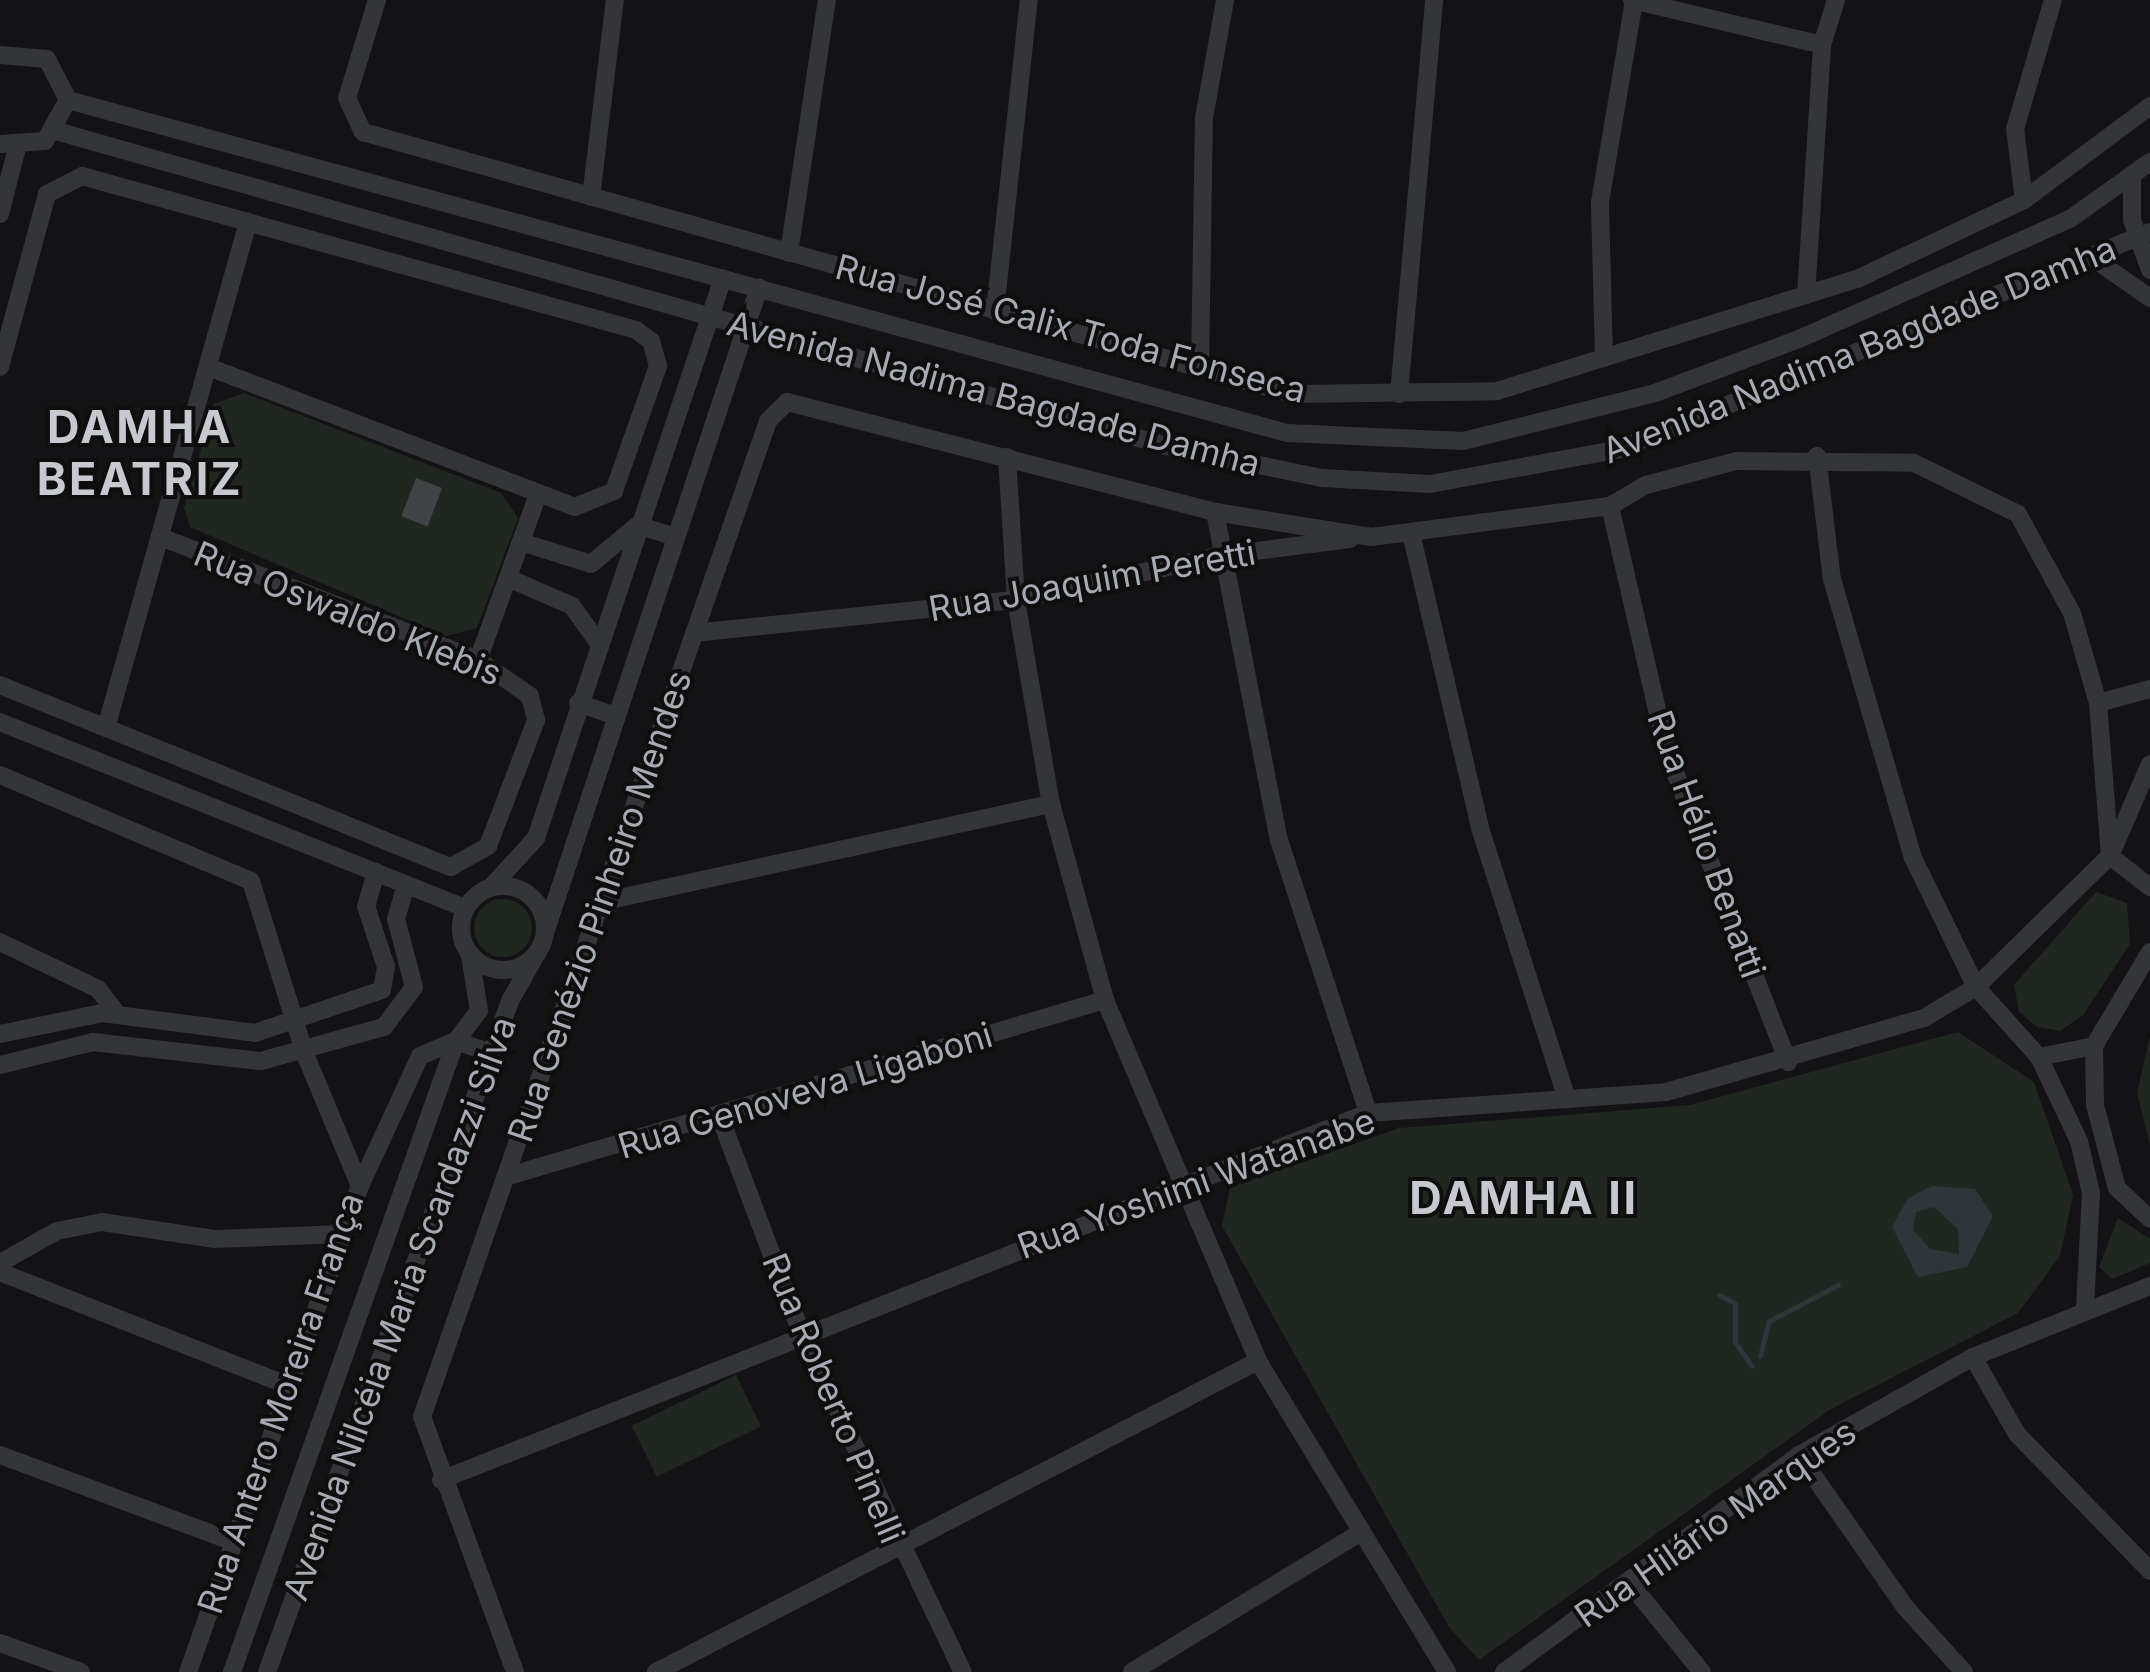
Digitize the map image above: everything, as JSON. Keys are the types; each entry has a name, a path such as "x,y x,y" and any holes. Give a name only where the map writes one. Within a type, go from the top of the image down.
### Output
{"street":[{"name":"Rua José Calix Toda Fonseca","path":"376,0 347,98 363,132 1292,394 1498,391 1806,295 2024,200 2150,106"},
{"path":"591,198 614,0"},
{"path":"789,253 827,0"},
{"path":"994,310 1029,0"},
{"path":"1200,368 1204,118 1225,0"},
{"path":"1399,394 1434,0"},
{"path":"1604,358 1600,202 1633,0 1822,45"},
{"path":"1806,295 1822,45 1836,0"},
{"path":"2024,200 2015,129 2053,0"},
{"path":"0,54 47,59 68,100 56,132 8,146 0,214"},
{"name":"Avenida Nadima Bagdade Damha","path":"68,100 1287,433 1463,441 1655,393 1798,338 2054,226 2150,162"},
{"name":"Avenida Nadima Bagdade Damha","path":"56,132 1166,446 1322,478 1430,484 1620,449 2145,234"},
{"path":"2132,175 2150,270"},
{"path":"0,367 47,194 65,181 82,176 652,341 658,366 614,491 575,507 208,367"},
{"path":"0,685 106,728 248,222"},
{"path":"2090,256 2150,298"},
{"path":"491,888 530,896 542,940 506,970 470,955 460,932 465,908 491,888 536,838 598,642 723,278"},
{"name":"Avenida Nilcéia Maria Scardazzi Silva","path":"267,1672 491,1053 542,940 613,715 759,288"},
{"name":"Rua Genézio Pinheiro Mendes","path":"441,1480 422,1417 768,421 787,402 1007,457"},
{"path":"1816,456 1832,580 1912,858 1976,987 2039,1056 2064,1100 2091,1192 2086,1307"},
{"path":"1447,1672 1358,1534 1258,1361 1105,1000 1052,804 1016,600 1007,457 1215,512 1371,537 1610,506 1646,485 1736,461 1816,456 1914,463 2018,514 2072,613 2098,703 2110,856 2150,887"},
{"path":"478,660 538,494"},
{"name":"Rua Hélio Benatti","path":"1610,506 1666,749 1788,1062"},
{"path":"1215,512 1217,556 1279,840 1368,1113"},
{"path":"638,525 674,538"},
{"path":"521,542 590,564 638,525"},
{"path":"1412,533 1480,828 1567,1100"},
{"name":"Rua Oswaldo Klebis","path":"106,728 451,867 466,862 488,846 536,720 530,696 478,660 161,537"},
{"name":"Rua Joaquim Peretti","path":"694,633 1016,600 1217,556 1371,537"},
{"path":"508,578 572,606 598,642"},
{"path":"2098,703 2150,690"},
{"path":"578,703 613,715"},
{"path":"0,722 465,908"},
{"path":"2110,856 2150,764"},
{"name":"Rua Antero Moreira França","path":"0,776 245,876 304,1054 360,1186 188,1672"},
{"path":"600,902 1052,804"},
{"name":"Rua Yoshimi Watanabe","path":"441,1480 1180,1184 1368,1113 1666,1092 1788,1062 1924,1018 1976,987 2110,856"},
{"path":"376,872 366,906 386,967 382,990"},
{"path":"0,1065 93,1042 231,1061 304,1054 384,1027 408,1003 414,970 396,914 406,884"},
{"path":"0,942 98,989 117,1013"},
{"path":"2150,952 2094,1046 2094,1105 2118,1188 2150,1219"},
{"name":"Avenida Nilcéia Maria Scardazzi Silva","path":"232,1672 456,1041 481,1001 470,955"},
{"path":"0,1034 117,1013 230,1034 294,1022 382,990 408,1003"},
{"name":"Rua Genoveva Ligaboni","path":"505,1177 720,1118 1105,1000"},
{"path":"360,1186 405,1074 428,1050 456,1041 491,1053"},
{"path":"2039,1056 2094,1046"},
{"name":"Rua Roberto Pinelli","path":"720,1118 802,1335 896,1545 963,1672"},
{"path":"0,1264 57,1231 102,1222 214,1239 343,1234"},
{"path":"0,1272 289,1386"},
{"name":"Rua Hilário Marques","path":"1504,1672 1799,1456 1973,1357 2086,1307 2150,1286"},
{"path":"1973,1357 2017,1434 2150,1572"},
{"path":"656,1672 1258,1361"},
{"path":"0,1455 234,1542"},
{"path":"1799,1456 1894,1592 1964,1672"},
{"path":"441,1480 515,1672"},
{"path":"1132,1672 1358,1534"},
{"path":"1629,1582 1702,1672"},
{"path":"0,1642 80,1672"}],"shaded area":[{"path":"244,393 501,493 518,518 477,628 446,636 190,527 184,508 214,404"},
{"path":"2096,892 2127,903 2130,944 2083,1015 2060,1031 2037,1027 2019,1012 2014,985"},
{"path":"503,899 524,907 532,928 524,949 503,957 482,949 474,928 482,907"},
{"path":"1958,1032 2034,1082 2073,1195 2060,1256 2018,1313 1831,1409 1479,1660 1449,1627 1222,1226 1230,1187 1400,1128 1690,1105"},
{"path":"2150,1036 2150,1145 2137,1093"},
{"path":"1932,1186 1975,1189 1993,1216 1967,1267 1918,1277 1892,1227 1908,1198","holes":["1934,1207 1958,1229 1959,1254 1930,1249 1913,1230 1916,1212"]},
{"path":"2118,1218 2150,1239 2150,1263 2112,1279 2099,1267"},
{"path":"736,1375 761,1426 657,1477 632,1426"}],"building":[{"path":"416,478 442,488 427,526 401,516"}],"waterway":[{"path":"1760,1356 1769,1321 1838,1285"},
{"path":"1719,1295 1735,1303 1735,1342 1752,1366"}],"district":[{"name":"DAMHA BEATRIZ","path":"140,453"},
{"name":"DAMHA II","path":"1524,1198"}]}
